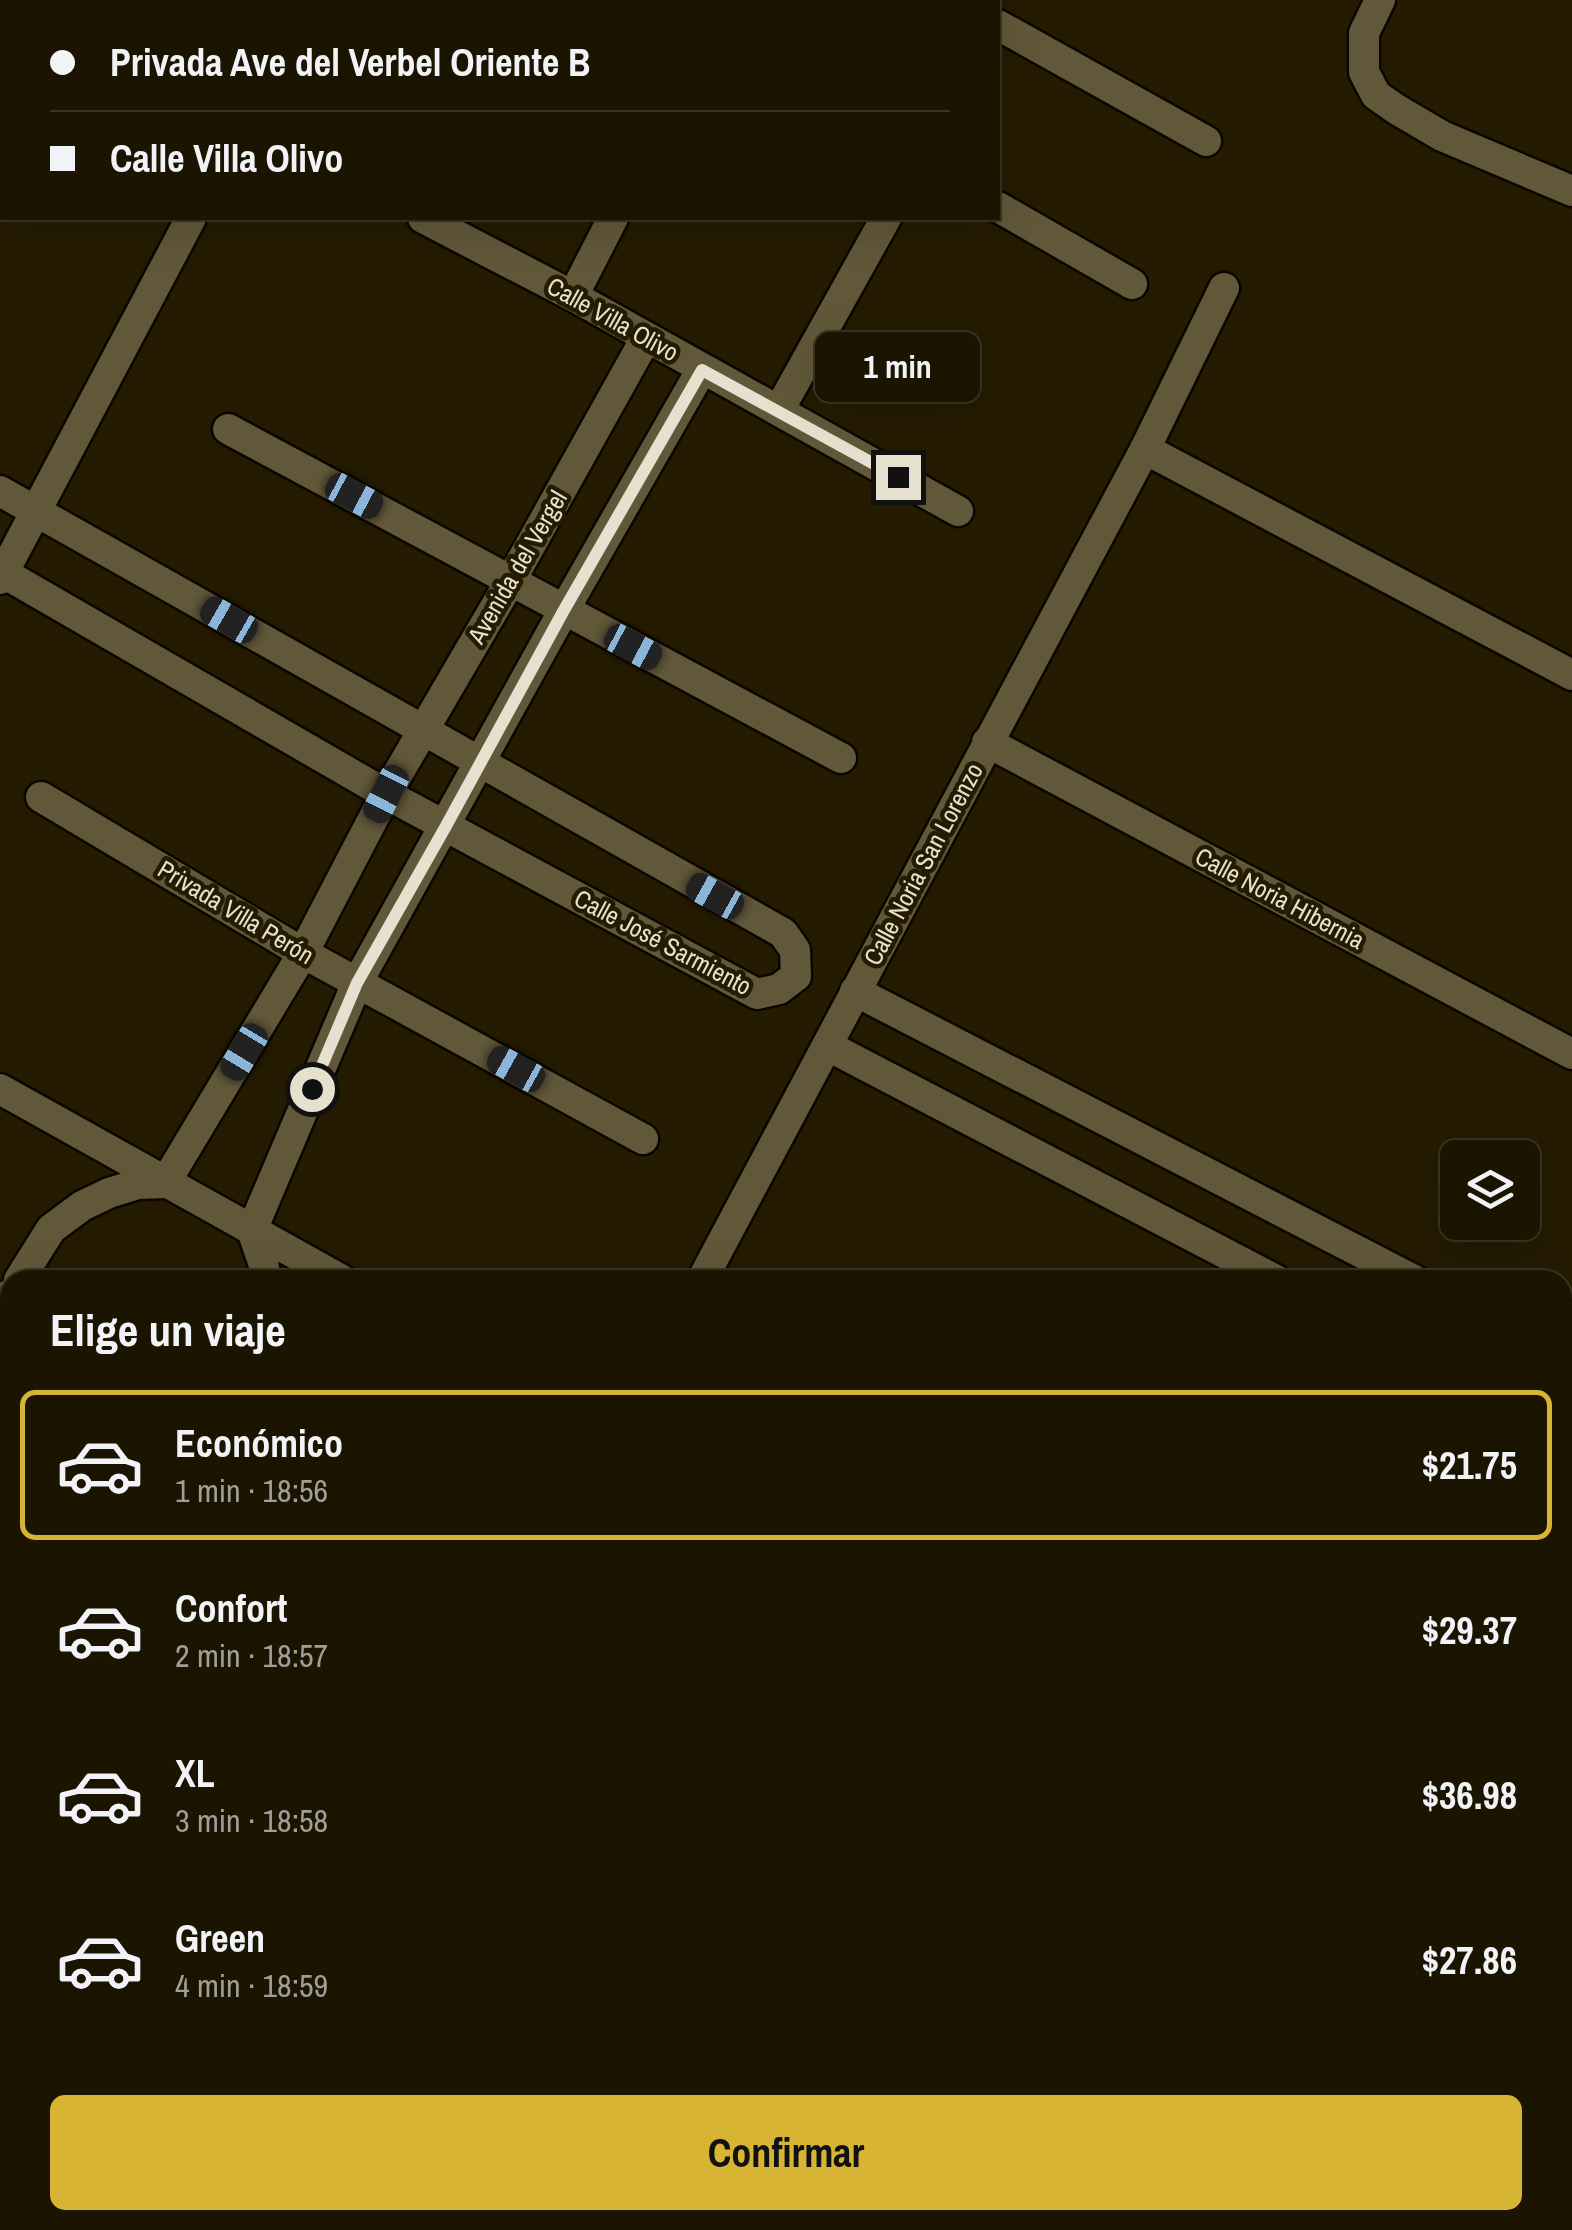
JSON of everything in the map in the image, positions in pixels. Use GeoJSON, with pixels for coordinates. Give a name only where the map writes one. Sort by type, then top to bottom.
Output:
{"type":"FeatureCollection","features":[{"type":"Feature","properties":{"kind":"street"},"geometry":{"type":"LineString","coordinates":[[1380,0],[1364,33],[1364,72],[1376,94],[1442,136],[1572,191]]}},
{"type":"Feature","properties":{"kind":"street"},"geometry":{"type":"LineString","coordinates":[[1000,26],[1206,141]]}},
{"type":"Feature","properties":{"kind":"street"},"geometry":{"type":"LineString","coordinates":[[1000,208],[1132,284]]}},
{"type":"Feature","properties":{"kind":"street"},"geometry":{"type":"LineString","coordinates":[[1,574],[190,220]]}},
{"type":"Feature","properties":{"kind":"street","name":"Calle Villa Olivo"},"geometry":{"type":"LineString","coordinates":[[427,220],[574,296],[958,511]]}},
{"type":"Feature","properties":{"kind":"street"},"geometry":{"type":"LineString","coordinates":[[574,296],[612,220]]}},
{"type":"Feature","properties":{"kind":"street"},"geometry":{"type":"LineString","coordinates":[[778,410],[885,220]]}},
{"type":"Feature","properties":{"kind":"street","name":"Calle Noria San Lorenzo"},"geometry":{"type":"LineString","coordinates":[[707,1270],[1144,449],[1224,288]]}},
{"type":"Feature","properties":{"kind":"street","name":"Avenida del Vergel"},"geometry":{"type":"LineString","coordinates":[[165,1183],[303,953],[386,794],[646,338]]}},
{"type":"Feature","properties":{"kind":"street"},"geometry":{"type":"LineString","coordinates":[[264,1270],[252,1230],[357,983],[702,370]]}},
{"type":"Feature","properties":{"kind":"street"},"geometry":{"type":"LineString","coordinates":[[228,428],[841,758]]}},
{"type":"Feature","properties":{"kind":"street"},"geometry":{"type":"LineString","coordinates":[[1144,449],[1572,675]]}},
{"type":"Feature","properties":{"kind":"street","name":"Calle José Sarmiento"},"geometry":{"type":"LineString","coordinates":[[0,491],[783,933],[796,950],[796,976],[779,989],[757,994],[386,794],[1,574]]}},
{"type":"Feature","properties":{"kind":"street","name":"Calle Noria Hibernia"},"geometry":{"type":"LineString","coordinates":[[988,742],[1572,1054]]}},
{"type":"Feature","properties":{"kind":"street","name":"Privada Villa Perón"},"geometry":{"type":"LineString","coordinates":[[41,797],[303,953],[643,1139]]}},
{"type":"Feature","properties":{"kind":"street"},"geometry":{"type":"LineString","coordinates":[[855,991],[1395,1270]]}},
{"type":"Feature","properties":{"kind":"street"},"geometry":{"type":"LineString","coordinates":[[828,1046],[1257,1270]]}},
{"type":"Feature","properties":{"kind":"street"},"geometry":{"type":"LineString","coordinates":[[0,1090],[324,1270]]}},
{"type":"Feature","properties":{"kind":"street"},"geometry":{"type":"LineString","coordinates":[[25,1270],[51,1229],[82,1206],[138,1184],[165,1183]]}},
{"type":"Feature","properties":{"kind":"route"},"geometry":{"type":"LineString","coordinates":[[312,1089],[357,983],[702,370],[898,477]]}}]}
